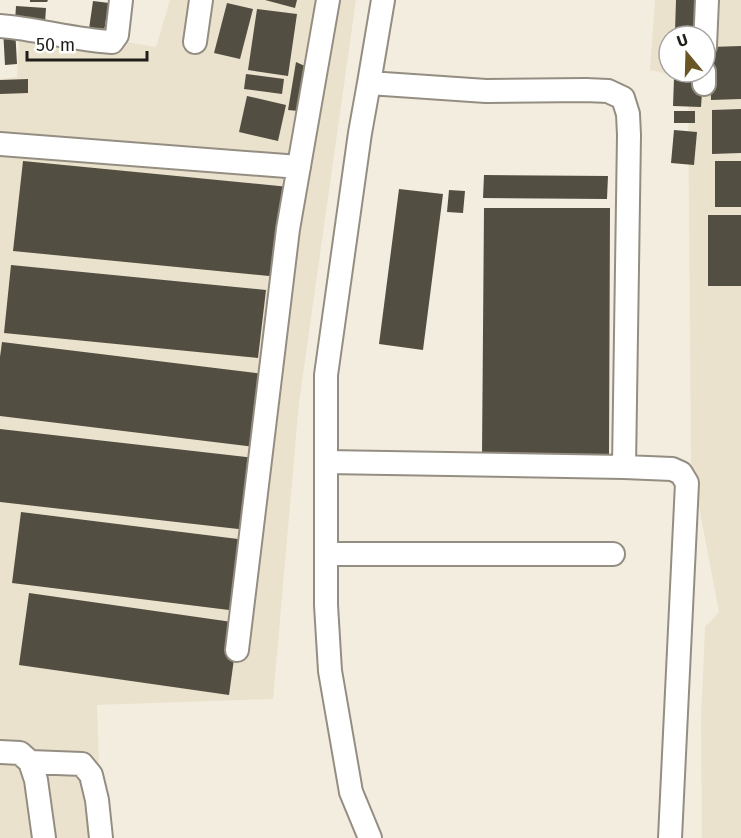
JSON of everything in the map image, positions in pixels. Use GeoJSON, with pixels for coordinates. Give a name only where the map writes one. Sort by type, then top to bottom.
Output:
{"type":"FeatureCollection","features":[{"type":"Feature","properties":{"kind":"street"},"geometry":{"type":"LineString","coordinates":[[0,26],[112,42],[117,35],[121,0]]}},
{"type":"Feature","properties":{"kind":"street"},"geometry":{"type":"LineString","coordinates":[[195,42],[201,0]]}},
{"type":"Feature","properties":{"kind":"street"},"geometry":{"type":"LineString","coordinates":[[237,650],[286,240],[328,0]]}},
{"type":"Feature","properties":{"kind":"street"},"geometry":{"type":"LineString","coordinates":[[370,838],[351,792],[330,671],[326,604],[326,375],[360,133],[383,0]]}},
{"type":"Feature","properties":{"kind":"street"},"geometry":{"type":"LineString","coordinates":[[706,24],[707,0]]}},
{"type":"Feature","properties":{"kind":"street"},"geometry":{"type":"LineString","coordinates":[[369,83],[486,91],[608,91],[623,98],[628,114],[629,145],[624,467]]}},
{"type":"Feature","properties":{"kind":"street"},"geometry":{"type":"LineString","coordinates":[[0,144],[299,167]]}},
{"type":"Feature","properties":{"kind":"street"},"geometry":{"type":"LineString","coordinates":[[326,462],[624,467],[672,469],[681,473],[687,483],[670,838]]}},
{"type":"Feature","properties":{"kind":"street"},"geometry":{"type":"LineString","coordinates":[[326,554],[613,554]]}},
{"type":"Feature","properties":{"kind":"street"},"geometry":{"type":"LineString","coordinates":[[0,752],[20,753],[30,762],[36,780],[44,838]]}},
{"type":"Feature","properties":{"kind":"street"},"geometry":{"type":"LineString","coordinates":[[30,762],[82,764],[91,775],[101,838]]}},
{"type":"Feature","properties":{"kind":"shaded area"},"geometry":{"type":"Polygon","coordinates":[[[170,0],[356,0],[299,403],[273,699],[97,705],[101,835],[109,838],[0,838],[0,79],[17,77],[20,24],[156,47],[170,0]]]}},
{"type":"Feature","properties":{"kind":"shaded area"},"geometry":{"type":"Polygon","coordinates":[[[655,0],[741,0],[741,838],[702,838],[701,719],[705,627],[719,612],[691,464],[688,84],[717,84],[717,24],[657,24],[657,71],[650,70],[655,0]]]}},
{"type":"Feature","properties":{"kind":"building"},"geometry":{"type":"Polygon","coordinates":[[[30,0],[48,0],[47,2],[30,2],[30,0]]]}},
{"type":"Feature","properties":{"kind":"building"},"geometry":{"type":"Polygon","coordinates":[[[265,0],[297,0],[295,8],[265,0]]]}},
{"type":"Feature","properties":{"kind":"building"},"geometry":{"type":"Polygon","coordinates":[[[676,0],[696,0],[695,24],[675,24],[676,0]]]}},
{"type":"Feature","properties":{"kind":"building"},"geometry":{"type":"Polygon","coordinates":[[[93,1],[109,3],[104,31],[89,29],[93,1]]]}},
{"type":"Feature","properties":{"kind":"building"},"geometry":{"type":"Polygon","coordinates":[[[227,3],[253,9],[240,59],[214,53],[227,3]]]}},
{"type":"Feature","properties":{"kind":"building"},"geometry":{"type":"Polygon","coordinates":[[[16,6],[46,8],[45,23],[15,21],[16,6]]]}},
{"type":"Feature","properties":{"kind":"building"},"geometry":{"type":"Polygon","coordinates":[[[257,9],[297,14],[288,76],[248,70],[257,9]]]}},
{"type":"Feature","properties":{"kind":"building"},"geometry":{"type":"Polygon","coordinates":[[[15,28],[17,64],[5,65],[3,29],[15,28]]]}},
{"type":"Feature","properties":{"kind":"building"},"geometry":{"type":"Polygon","coordinates":[[[741,46],[741,99],[711,100],[711,84],[717,84],[717,47],[741,46]]]}},
{"type":"Feature","properties":{"kind":"building"},"geometry":{"type":"Polygon","coordinates":[[[296,62],[307,67],[298,111],[288,110],[296,62]]]}},
{"type":"Feature","properties":{"kind":"building"},"geometry":{"type":"Polygon","coordinates":[[[246,74],[284,79],[282,94],[244,89],[246,74]]]}},
{"type":"Feature","properties":{"kind":"building"},"geometry":{"type":"Polygon","coordinates":[[[28,79],[28,93],[0,94],[0,80],[28,79]]]}},
{"type":"Feature","properties":{"kind":"building"},"geometry":{"type":"Polygon","coordinates":[[[674,84],[703,84],[701,107],[673,106],[674,84]]]}},
{"type":"Feature","properties":{"kind":"building"},"geometry":{"type":"Polygon","coordinates":[[[247,96],[286,105],[278,141],[239,132],[247,96]]]}},
{"type":"Feature","properties":{"kind":"building"},"geometry":{"type":"Polygon","coordinates":[[[741,109],[741,153],[712,154],[712,110],[741,109]]]}},
{"type":"Feature","properties":{"kind":"building"},"geometry":{"type":"Polygon","coordinates":[[[674,111],[695,111],[695,123],[674,123],[674,111]]]}},
{"type":"Feature","properties":{"kind":"building"},"geometry":{"type":"Polygon","coordinates":[[[674,130],[697,132],[694,165],[671,163],[674,130]]]}},
{"type":"Feature","properties":{"kind":"building"},"geometry":{"type":"Polygon","coordinates":[[[23,161],[289,187],[279,277],[13,251],[23,161]]]}},
{"type":"Feature","properties":{"kind":"building"},"geometry":{"type":"Polygon","coordinates":[[[715,161],[741,161],[741,207],[715,207],[715,161]]]}},
{"type":"Feature","properties":{"kind":"building"},"geometry":{"type":"Polygon","coordinates":[[[484,175],[608,176],[607,199],[483,198],[484,175]]]}},
{"type":"Feature","properties":{"kind":"building"},"geometry":{"type":"Polygon","coordinates":[[[399,189],[443,194],[423,350],[379,344],[399,189]]]}},
{"type":"Feature","properties":{"kind":"building"},"geometry":{"type":"Polygon","coordinates":[[[449,190],[465,191],[463,213],[447,212],[449,190]]]}},
{"type":"Feature","properties":{"kind":"building"},"geometry":{"type":"Polygon","coordinates":[[[484,208],[610,208],[609,456],[482,456],[484,208]]]}},
{"type":"Feature","properties":{"kind":"building"},"geometry":{"type":"Polygon","coordinates":[[[708,215],[741,215],[741,286],[708,286],[708,215]]]}},
{"type":"Feature","properties":{"kind":"building"},"geometry":{"type":"Polygon","coordinates":[[[11,265],[266,290],[258,358],[4,333],[11,265]]]}},
{"type":"Feature","properties":{"kind":"building"},"geometry":{"type":"Polygon","coordinates":[[[2,342],[264,374],[255,447],[0,416],[2,342]]]}},
{"type":"Feature","properties":{"kind":"building"},"geometry":{"type":"Polygon","coordinates":[[[0,429],[255,458],[247,530],[0,502],[0,429]]]}},
{"type":"Feature","properties":{"kind":"building"},"geometry":{"type":"Polygon","coordinates":[[[21,512],[246,540],[237,611],[12,583],[21,512]]]}},
{"type":"Feature","properties":{"kind":"building"},"geometry":{"type":"Polygon","coordinates":[[[29,593],[239,623],[229,695],[19,665],[29,593]]]}}]}
